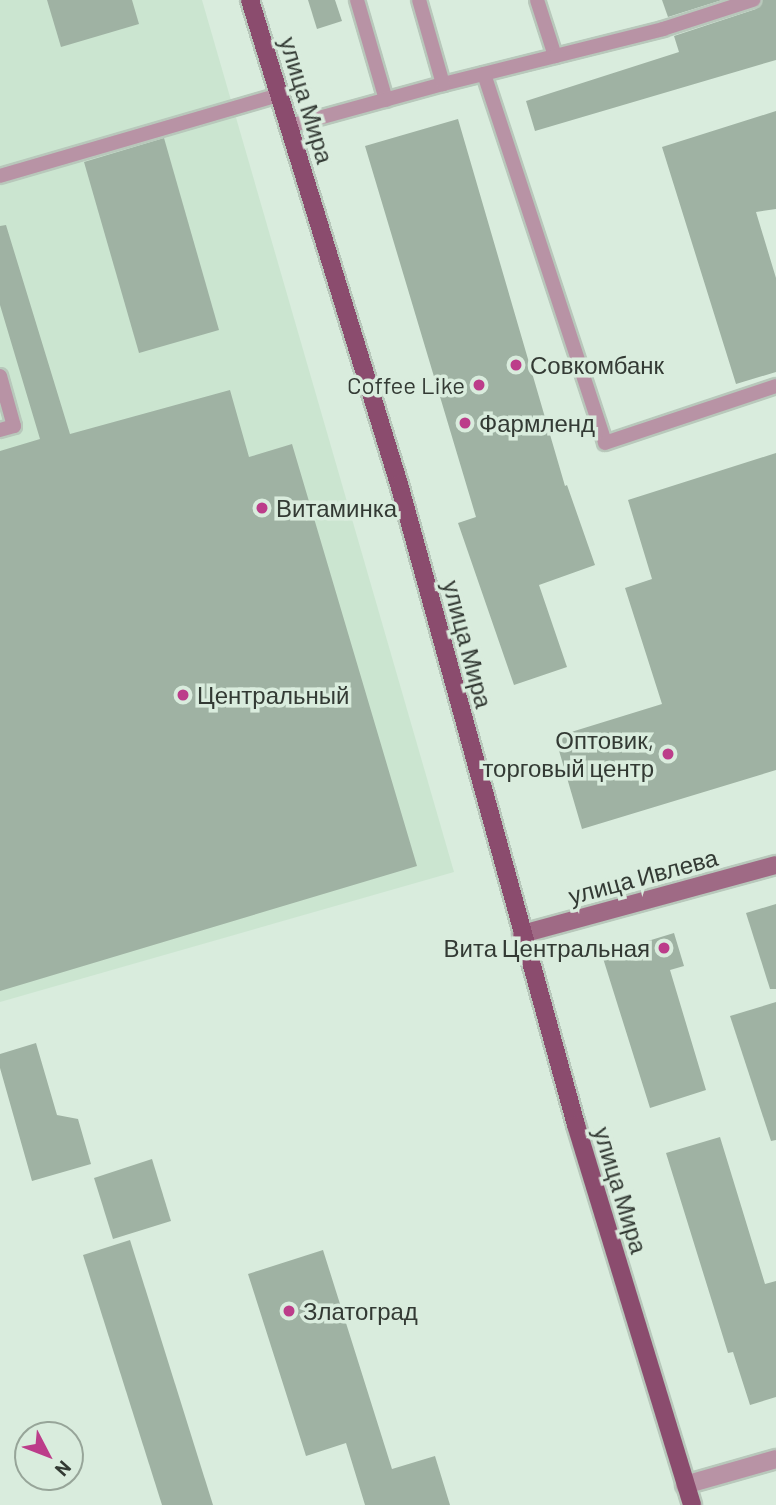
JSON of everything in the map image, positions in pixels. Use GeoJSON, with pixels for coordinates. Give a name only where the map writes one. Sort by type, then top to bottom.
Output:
{"type":"FeatureCollection","features":[{"type":"Feature","properties":{"kind":"main road","name":"улица Мира"},"geometry":{"type":"LineString","coordinates":[[250,0],[399,484],[576,1125],[692,1505]]}},
{"type":"Feature","properties":{"kind":"street","name":"улица Ивлева"},"geometry":{"type":"LineString","coordinates":[[522,934],[776,865]]}},
{"type":"Feature","properties":{"kind":"street"},"geometry":{"type":"LineString","coordinates":[[685,1485],[776,1459]]}},
{"type":"Feature","properties":{"kind":"lane"},"geometry":{"type":"LineString","coordinates":[[357,0],[386,100]]}},
{"type":"Feature","properties":{"kind":"lane"},"geometry":{"type":"LineString","coordinates":[[419,0],[443,84]]}},
{"type":"Feature","properties":{"kind":"lane"},"geometry":{"type":"LineString","coordinates":[[537,0],[555,56]]}},
{"type":"Feature","properties":{"kind":"lane"},"geometry":{"type":"LineString","coordinates":[[290,126],[443,84],[663,29],[753,0]]}},
{"type":"Feature","properties":{"kind":"lane"},"geometry":{"type":"LineString","coordinates":[[484,74],[605,443],[776,386]]}},
{"type":"Feature","properties":{"kind":"lane"},"geometry":{"type":"LineString","coordinates":[[0,176],[278,95]]}},
{"type":"Feature","properties":{"kind":"lane"},"geometry":{"type":"LineString","coordinates":[[0,376],[14,426],[0,430]]}},
{"type":"Feature","properties":{"kind":"shaded area"},"geometry":{"type":"Polygon","coordinates":[[[0,0],[202,0],[454,872],[0,1002],[0,0]]]}},
{"type":"Feature","properties":{"kind":"building"},"geometry":{"type":"Polygon","coordinates":[[[47,0],[132,0],[139,24],[61,47],[47,0]]]}},
{"type":"Feature","properties":{"kind":"building"},"geometry":{"type":"Polygon","coordinates":[[[308,0],[335,0],[342,21],[317,29],[308,0]]]}},
{"type":"Feature","properties":{"kind":"building"},"geometry":{"type":"Polygon","coordinates":[[[662,0],[722,0],[668,17],[662,0]]]}},
{"type":"Feature","properties":{"kind":"building"},"geometry":{"type":"Polygon","coordinates":[[[762,0],[776,0],[776,60],[535,131],[526,101],[679,52],[674,36],[756,9],[762,0]]]}},
{"type":"Feature","properties":{"kind":"building"},"geometry":{"type":"Polygon","coordinates":[[[776,111],[776,209],[756,212],[776,278],[776,372],[736,384],[662,147],[776,111]]]}},
{"type":"Feature","properties":{"kind":"building"},"geometry":{"type":"Polygon","coordinates":[[[458,119],[565,486],[567,485],[595,565],[539,585],[567,667],[514,685],[458,523],[476,517],[365,146],[458,119]]]}},
{"type":"Feature","properties":{"kind":"building"},"geometry":{"type":"Polygon","coordinates":[[[164,138],[219,330],[139,353],[84,162],[164,138]]]}},
{"type":"Feature","properties":{"kind":"building","name":"Центральный"},"geometry":{"type":"Polygon","coordinates":[[[6,225],[70,434],[230,390],[249,457],[292,444],[417,866],[0,991],[0,451],[40,439],[0,305],[0,226],[6,225]]]}},
{"type":"Feature","properties":{"kind":"building"},"geometry":{"type":"Polygon","coordinates":[[[776,453],[776,770],[582,829],[555,737],[662,704],[625,588],[652,579],[628,500],[776,453]]]}},
{"type":"Feature","properties":{"kind":"building"},"geometry":{"type":"Polygon","coordinates":[[[776,904],[776,989],[770,989],[746,913],[776,904]]]}},
{"type":"Feature","properties":{"kind":"building"},"geometry":{"type":"Polygon","coordinates":[[[674,933],[684,966],[670,970],[706,1090],[650,1108],[602,955],[674,933]]]}},
{"type":"Feature","properties":{"kind":"building"},"geometry":{"type":"Polygon","coordinates":[[[776,1002],[776,1140],[771,1141],[730,1016],[776,1002]]]}},
{"type":"Feature","properties":{"kind":"building"},"geometry":{"type":"Polygon","coordinates":[[[36,1043],[57,1115],[78,1119],[91,1164],[32,1181],[0,1068],[0,1054],[36,1043]]]}},
{"type":"Feature","properties":{"kind":"building"},"geometry":{"type":"Polygon","coordinates":[[[720,1137],[765,1284],[776,1281],[776,1397],[750,1405],[733,1352],[728,1353],[666,1153],[720,1137]]]}},
{"type":"Feature","properties":{"kind":"building"},"geometry":{"type":"Polygon","coordinates":[[[152,1159],[171,1221],[113,1239],[94,1178],[152,1159]]]}},
{"type":"Feature","properties":{"kind":"building"},"geometry":{"type":"Polygon","coordinates":[[[130,1240],[213,1505],[162,1505],[83,1255],[130,1240]]]}},
{"type":"Feature","properties":{"kind":"building"},"geometry":{"type":"Polygon","coordinates":[[[323,1250],[392,1469],[435,1456],[450,1505],[365,1505],[346,1443],[306,1456],[248,1274],[323,1250]]]}},
{"type":"Feature","properties":{"kind":"place","name":"Совкомбанк"},"geometry":{"type":"Point","coordinates":[516,365]}},
{"type":"Feature","properties":{"kind":"place","name":"Coffee Like"},"geometry":{"type":"Point","coordinates":[479,385]}},
{"type":"Feature","properties":{"kind":"place","name":"Фармленд"},"geometry":{"type":"Point","coordinates":[465,423]}},
{"type":"Feature","properties":{"kind":"place","name":"Витаминка"},"geometry":{"type":"Point","coordinates":[262,508]}},
{"type":"Feature","properties":{"kind":"place","name":"Центральный"},"geometry":{"type":"Point","coordinates":[183,695]}},
{"type":"Feature","properties":{"kind":"place","name":"Оптовик, торговый центр"},"geometry":{"type":"Point","coordinates":[668,754]}},
{"type":"Feature","properties":{"kind":"place","name":"Вита Центральная"},"geometry":{"type":"Point","coordinates":[664,948]}},
{"type":"Feature","properties":{"kind":"place","name":"Златоград"},"geometry":{"type":"Point","coordinates":[289,1311]}}]}
